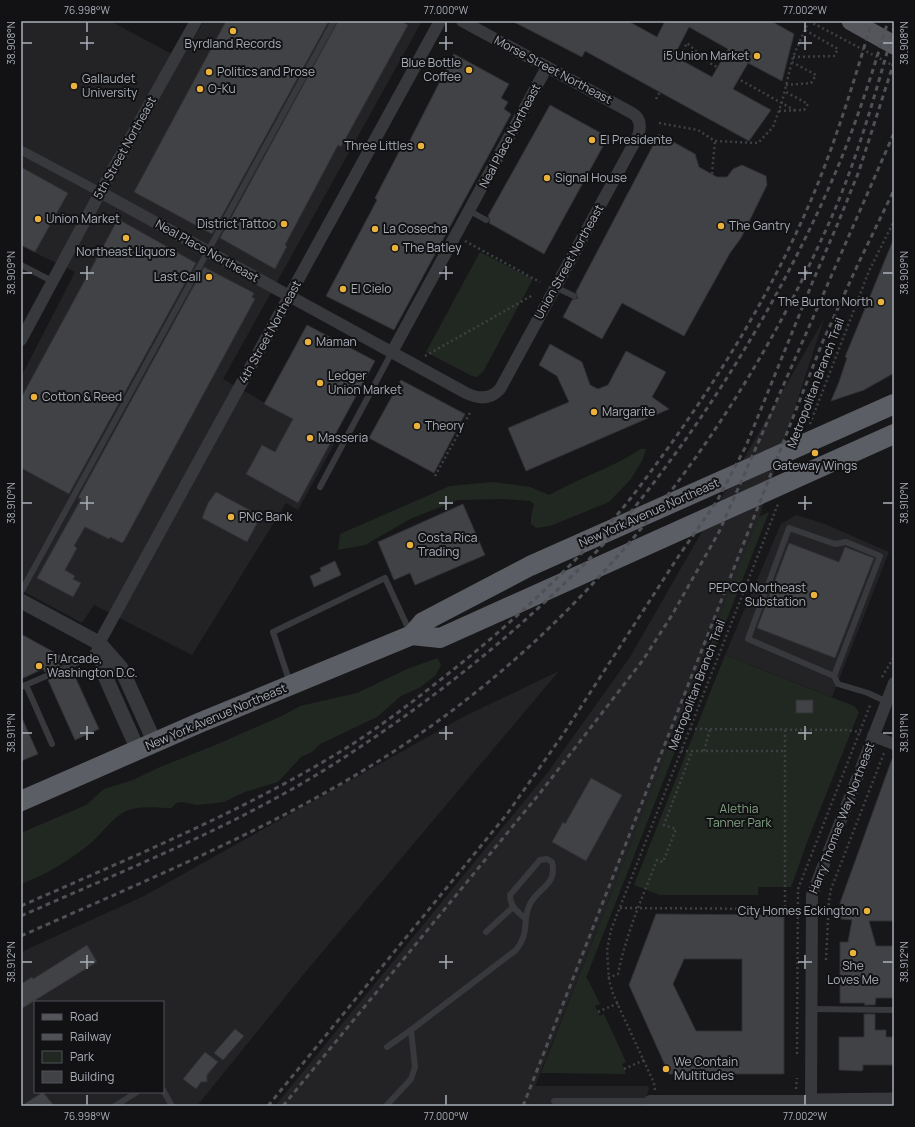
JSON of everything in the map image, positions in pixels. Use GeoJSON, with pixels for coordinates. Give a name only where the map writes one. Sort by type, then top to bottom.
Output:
{"type":"FeatureCollection","features":[{"type":"Feature","properties":{"kind":"highway","name":"New York Avenue Northeast"},"geometry":{"type":"LineString","coordinates":[[412,635],[423,622],[530,566],[894,404]]}},
{"type":"Feature","properties":{"kind":"highway","name":"New York Avenue Northeast"},"geometry":{"type":"LineString","coordinates":[[21,801],[147,746],[288,678],[412,635],[440,638],[501,609],[894,434]]}},
{"type":"Feature","properties":{"kind":"main road"},"geometry":{"type":"LineString","coordinates":[[851,21],[894,45]]}},
{"type":"Feature","properties":{"kind":"street","name":"5th Street Northeast"},"geometry":{"type":"LineString","coordinates":[[21,340],[100,192],[196,21]]}},
{"type":"Feature","properties":{"kind":"street","name":"4th Street Northeast"},"geometry":{"type":"LineString","coordinates":[[99,643],[440,21]]}},
{"type":"Feature","properties":{"kind":"street","name":"Morse Street Northeast"},"geometry":{"type":"LineString","coordinates":[[462,21],[635,114],[640,122]]}},
{"type":"Feature","properties":{"kind":"street","name":"Neal Place Northeast"},"geometry":{"type":"LineString","coordinates":[[392,352],[547,67]]}},
{"type":"Feature","properties":{"kind":"street","name":"Union Street Northeast"},"geometry":{"type":"LineString","coordinates":[[489,397],[500,389],[638,136],[640,122]]}},
{"type":"Feature","properties":{"kind":"street","name":"Neal Place Northeast"},"geometry":{"type":"LineString","coordinates":[[21,150],[466,393],[481,398],[489,397]]}},
{"type":"Feature","properties":{"kind":"street"},"geometry":{"type":"LineString","coordinates":[[21,601],[99,643],[121,668],[147,746]]}},
{"type":"Feature","properties":{"kind":"street","name":"Harry Thomas Way Northeast"},"geometry":{"type":"LineString","coordinates":[[811,1103],[812,895],[894,683]]}},
{"type":"Feature","properties":{"kind":"street"},"geometry":{"type":"LineString","coordinates":[[873,736],[891,743]]}},
{"type":"Feature","properties":{"kind":"street"},"geometry":{"type":"LineString","coordinates":[[652,1096],[811,1103],[894,1100]]}},
{"type":"Feature","properties":{"kind":"lane"},"geometry":{"type":"LineString","coordinates":[[21,592],[334,21]]}},
{"type":"Feature","properties":{"kind":"lane"},"geometry":{"type":"LineString","coordinates":[[470,211],[486,220]]}},
{"type":"Feature","properties":{"kind":"lane"},"geometry":{"type":"LineString","coordinates":[[21,265],[52,281]]}},
{"type":"Feature","properties":{"kind":"lane"},"geometry":{"type":"LineString","coordinates":[[555,287],[574,296]]}},
{"type":"Feature","properties":{"kind":"lane","name":"Neal Place Northeast"},"geometry":{"type":"LineString","coordinates":[[320,486],[392,352]]}},
{"type":"Feature","properties":{"kind":"lane"},"geometry":{"type":"LineString","coordinates":[[834,676],[880,556],[846,542],[835,544],[789,528],[748,639],[834,676],[838,684],[868,693],[887,702]]}},
{"type":"Feature","properties":{"kind":"lane"},"geometry":{"type":"LineString","coordinates":[[288,678],[273,632],[385,578],[412,635]]}},
{"type":"Feature","properties":{"kind":"lane"},"geometry":{"type":"LineString","coordinates":[[52,744],[23,686],[90,658],[99,643]]}},
{"type":"Feature","properties":{"kind":"lane"},"geometry":{"type":"LineString","coordinates":[[387,1046],[411,1030],[516,950],[523,941],[529,905],[552,878],[554,870],[552,862],[540,860],[510,895],[510,902],[513,907],[526,919]]}},
{"type":"Feature","properties":{"kind":"lane"},"geometry":{"type":"LineString","coordinates":[[486,932],[513,907]]}},
{"type":"Feature","properties":{"kind":"lane"},"geometry":{"type":"LineString","coordinates":[[811,1009],[894,1010]]}},
{"type":"Feature","properties":{"kind":"lane"},"geometry":{"type":"LineString","coordinates":[[386,1106],[411,1079],[415,1067],[411,1030]]}},
{"type":"Feature","properties":{"kind":"lane"},"geometry":{"type":"LineString","coordinates":[[164,1092],[172,1106]]}},
{"type":"Feature","properties":{"kind":"lane"},"geometry":{"type":"LineString","coordinates":[[115,1106],[135,1093]]}},
{"type":"Feature","properties":{"kind":"lane"},"geometry":{"type":"LineString","coordinates":[[554,1101],[615,1104],[652,1096]]}},
{"type":"Feature","properties":{"kind":"path"},"geometry":{"type":"LineString","coordinates":[[809,21],[894,66]]}},
{"type":"Feature","properties":{"kind":"path"},"geometry":{"type":"LineString","coordinates":[[659,123],[698,130],[715,141],[758,143],[773,127],[782,102],[793,57],[806,25]]}},
{"type":"Feature","properties":{"kind":"path"},"geometry":{"type":"LineString","coordinates":[[793,57],[834,56],[838,49],[805,30]]}},
{"type":"Feature","properties":{"kind":"path"},"geometry":{"type":"LineString","coordinates":[[656,99],[687,43],[708,62],[796,110]]}},
{"type":"Feature","properties":{"kind":"path"},"geometry":{"type":"LineString","coordinates":[[786,85],[811,83],[816,75],[792,62]]}},
{"type":"Feature","properties":{"kind":"path"},"geometry":{"type":"LineString","coordinates":[[779,111],[804,110],[808,104],[784,90]]}},
{"type":"Feature","properties":{"kind":"path"},"geometry":{"type":"LineString","coordinates":[[712,174],[715,141]]}},
{"type":"Feature","properties":{"kind":"path","name":"Metropolitan Branch Trail"},"geometry":{"type":"LineString","coordinates":[[808,427],[869,271],[894,221]]}},
{"type":"Feature","properties":{"kind":"path"},"geometry":{"type":"LineString","coordinates":[[456,236],[540,282]]}},
{"type":"Feature","properties":{"kind":"path"},"geometry":{"type":"LineString","coordinates":[[425,356],[533,295]]}},
{"type":"Feature","properties":{"kind":"path"},"geometry":{"type":"LineString","coordinates":[[435,476],[471,411]]}},
{"type":"Feature","properties":{"kind":"path","name":"Metropolitan Branch Trail"},"geometry":{"type":"LineString","coordinates":[[652,1096],[655,1086],[608,978],[608,943],[620,908],[779,501]]}},
{"type":"Feature","properties":{"kind":"path"},"geometry":{"type":"LineString","coordinates":[[690,729],[858,730]]}},
{"type":"Feature","properties":{"kind":"path"},"geometry":{"type":"LineString","coordinates":[[704,752],[710,729]]}},
{"type":"Feature","properties":{"kind":"path"},"geometry":{"type":"LineString","coordinates":[[620,908],[787,909],[785,730]]}},
{"type":"Feature","properties":{"kind":"path"},"geometry":{"type":"LineString","coordinates":[[826,962],[829,900],[832,889],[891,743]]}},
{"type":"Feature","properties":{"kind":"path"},"geometry":{"type":"LineString","coordinates":[[681,752],[785,752]]}},
{"type":"Feature","properties":{"kind":"path"},"geometry":{"type":"LineString","coordinates":[[608,978],[618,974],[626,939],[657,860],[662,862],[676,829],[664,824],[692,752]]}},
{"type":"Feature","properties":{"kind":"path"},"geometry":{"type":"LineString","coordinates":[[598,1012],[618,1003]]}},
{"type":"Feature","properties":{"kind":"path"},"geometry":{"type":"LineString","coordinates":[[624,1069],[644,1060]]}},
{"type":"Feature","properties":{"kind":"path"},"geometry":{"type":"LineString","coordinates":[[792,1101],[797,1075]]}},
{"type":"Feature","properties":{"kind":"shaded area"},"geometry":{"type":"Polygon","coordinates":[[[21,21],[110,21],[181,59],[204,21],[422,21],[223,379],[335,443],[298,510],[286,503],[192,655],[94,605],[82,623],[21,590],[21,377],[75,272],[21,246],[21,21]]]}},
{"type":"Feature","properties":{"kind":"shaded area"},"geometry":{"type":"Polygon","coordinates":[[[824,319],[755,530],[535,1086],[648,1086],[649,1089],[643,1106],[275,1106],[548,772],[630,657],[824,319]]]}},
{"type":"Feature","properties":{"kind":"shaded area"},"geometry":{"type":"Polygon","coordinates":[[[796,515],[825,524],[889,552],[832,697],[725,655],[781,524],[796,515]]]}},
{"type":"Feature","properties":{"kind":"shaded area"},"geometry":{"type":"Polygon","coordinates":[[[559,671],[303,975],[197,1106],[21,1106],[21,952],[144,896],[465,716],[559,671]]]}},
{"type":"Feature","properties":{"kind":"green space"},"geometry":{"type":"Polygon","coordinates":[[[480,252],[533,279],[483,372],[477,377],[472,376],[426,352],[480,252]]]}},
{"type":"Feature","properties":{"kind":"green space"},"geometry":{"type":"Polygon","coordinates":[[[641,449],[646,449],[643,459],[631,479],[609,502],[550,526],[536,528],[531,524],[534,504],[530,501],[505,499],[458,500],[410,519],[365,545],[338,550],[340,534],[450,486],[492,482],[530,487],[549,495],[619,462],[641,449]]]}},
{"type":"Feature","properties":{"kind":"green space"},"geometry":{"type":"Polygon","coordinates":[[[769,512],[586,978],[600,1004],[595,1006],[600,1016],[604,1014],[626,1062],[622,1064],[626,1074],[541,1073],[759,517],[769,512]]]}},
{"type":"Feature","properties":{"kind":"green space","name":"Alethia Tanner Park"},"geometry":{"type":"Polygon","coordinates":[[[725,655],[854,706],[859,712],[809,837],[791,887],[758,887],[758,895],[660,895],[634,885],[725,655]]]}},
{"type":"Feature","properties":{"kind":"green space"},"geometry":{"type":"Polygon","coordinates":[[[438,659],[441,665],[435,676],[419,688],[401,696],[377,717],[320,744],[312,752],[301,757],[278,782],[245,792],[224,802],[197,805],[181,802],[176,803],[172,808],[143,807],[131,809],[116,817],[92,842],[75,855],[50,871],[21,884],[21,833],[86,805],[104,789],[133,780],[160,767],[282,716],[300,706],[357,693],[407,669],[438,659]]]}},
{"type":"Feature","properties":{"kind":"building"},"geometry":{"type":"Polygon","coordinates":[[[226,21],[329,21],[212,234],[134,192],[226,21]]]}},
{"type":"Feature","properties":{"kind":"building"},"geometry":{"type":"Polygon","coordinates":[[[338,21],[401,21],[408,25],[341,147],[338,145],[285,245],[287,246],[275,269],[220,238],[338,21]]]}},
{"type":"Feature","properties":{"kind":"building"},"geometry":{"type":"Polygon","coordinates":[[[512,21],[628,21],[657,37],[665,21],[771,21],[794,34],[782,81],[748,63],[733,89],[771,110],[749,141],[585,51],[582,57],[512,21]],[[689,27],[674,56],[712,77],[728,49],[689,27]]]}},
{"type":"Feature","properties":{"kind":"building","name":"The Batley"},"geometry":{"type":"Polygon","coordinates":[[[454,54],[509,84],[501,98],[508,102],[504,109],[511,114],[394,330],[326,296],[377,200],[375,198],[402,146],[406,148],[454,54]]]}},
{"type":"Feature","properties":{"kind":"building","name":"Signal House"},"geometry":{"type":"Polygon","coordinates":[[[550,105],[608,137],[544,254],[489,223],[490,220],[488,216],[550,105]]]}},
{"type":"Feature","properties":{"kind":"building","name":"The Gantry"},"geometry":{"type":"Polygon","coordinates":[[[659,134],[695,154],[699,167],[717,177],[727,177],[733,169],[742,165],[766,176],[767,185],[741,238],[730,253],[684,336],[622,303],[602,339],[563,317],[572,300],[578,298],[576,292],[659,134]]]}},
{"type":"Feature","properties":{"kind":"building","name":"Union Market"},"geometry":{"type":"Polygon","coordinates":[[[21,167],[68,193],[35,252],[21,245],[21,167]]]}},
{"type":"Feature","properties":{"kind":"building"},"geometry":{"type":"Polygon","coordinates":[[[118,219],[196,263],[69,494],[21,468],[21,398],[118,219]]]}},
{"type":"Feature","properties":{"kind":"building","name":"The Burton North"},"geometry":{"type":"Polygon","coordinates":[[[894,238],[894,373],[864,390],[831,401],[847,358],[845,357],[894,238]]]}},
{"type":"Feature","properties":{"kind":"building"},"geometry":{"type":"Polygon","coordinates":[[[204,267],[254,293],[252,297],[255,299],[124,541],[122,543],[110,537],[109,539],[85,527],[74,546],[77,548],[65,570],[75,576],[73,579],[81,583],[73,597],[37,578],[81,499],[78,498],[204,267]]]}},
{"type":"Feature","properties":{"kind":"building","name":"Ledger Union Market"},"geometry":{"type":"Polygon","coordinates":[[[307,325],[375,361],[298,503],[246,474],[262,445],[275,452],[293,419],[264,404],[307,325]]]}},
{"type":"Feature","properties":{"kind":"building","name":"Margarite"},"geometry":{"type":"Polygon","coordinates":[[[550,344],[582,362],[590,385],[598,389],[608,385],[626,351],[666,372],[652,397],[669,409],[526,471],[508,428],[569,402],[557,376],[539,365],[550,344]]]}},
{"type":"Feature","properties":{"kind":"building","name":"Theory"},"geometry":{"type":"Polygon","coordinates":[[[401,380],[465,414],[434,473],[369,438],[401,380]]]}},
{"type":"Feature","properties":{"kind":"building","name":"PNC Bank"},"geometry":{"type":"Polygon","coordinates":[[[216,492],[261,516],[247,542],[202,518],[208,503],[216,492]]]}},
{"type":"Feature","properties":{"kind":"building"},"geometry":{"type":"Polygon","coordinates":[[[463,504],[485,555],[415,585],[410,573],[394,580],[378,542],[463,504]]]}},
{"type":"Feature","properties":{"kind":"building","name":"PEPCO Northeast Substation"},"geometry":{"type":"Polygon","coordinates":[[[789,543],[839,562],[845,547],[874,558],[835,658],[757,628],[789,543]]]}},
{"type":"Feature","properties":{"kind":"building"},"geometry":{"type":"Polygon","coordinates":[[[335,561],[341,575],[314,587],[310,576],[321,571],[320,568],[335,561]]]}},
{"type":"Feature","properties":{"kind":"building"},"geometry":{"type":"Polygon","coordinates":[[[21,634],[68,660],[68,662],[45,672],[43,669],[21,679],[21,634]]]}},
{"type":"Feature","properties":{"kind":"building"},"geometry":{"type":"Polygon","coordinates":[[[72,670],[99,729],[75,740],[48,680],[72,670]]]}},
{"type":"Feature","properties":{"kind":"building"},"geometry":{"type":"Polygon","coordinates":[[[796,700],[813,700],[813,713],[796,713],[796,700]]]}},
{"type":"Feature","properties":{"kind":"building"},"geometry":{"type":"Polygon","coordinates":[[[21,716],[38,754],[21,761],[21,716]]]}},
{"type":"Feature","properties":{"kind":"building"},"geometry":{"type":"Polygon","coordinates":[[[892,759],[894,759],[894,921],[869,921],[876,946],[894,946],[894,998],[876,998],[875,1005],[864,1005],[865,1003],[840,1003],[840,942],[848,942],[852,920],[841,919],[840,903],[892,759]]]}},
{"type":"Feature","properties":{"kind":"building"},"geometry":{"type":"Polygon","coordinates":[[[591,778],[622,795],[586,861],[552,842],[563,822],[565,824],[591,778]]]}},
{"type":"Feature","properties":{"kind":"building"},"geometry":{"type":"Polygon","coordinates":[[[656,914],[784,915],[784,1074],[669,1074],[629,985],[656,914]],[[684,959],[673,984],[696,1031],[742,1031],[742,959],[684,959]]]}},
{"type":"Feature","properties":{"kind":"building"},"geometry":{"type":"Polygon","coordinates":[[[87,945],[97,962],[21,1009],[21,984],[32,977],[33,979],[87,945]]]}},
{"type":"Feature","properties":{"kind":"building"},"geometry":{"type":"Polygon","coordinates":[[[864,1014],[875,1014],[875,1030],[886,1030],[886,1037],[894,1037],[894,1065],[863,1065],[863,1070],[861,1071],[839,1070],[839,1037],[864,1037],[864,1014]]]}},
{"type":"Feature","properties":{"kind":"building"},"geometry":{"type":"Polygon","coordinates":[[[235,1029],[244,1036],[223,1060],[214,1053],[235,1029]]]}},
{"type":"Feature","properties":{"kind":"building"},"geometry":{"type":"Polygon","coordinates":[[[205,1052],[218,1062],[207,1075],[207,1082],[201,1082],[196,1089],[183,1079],[205,1052]]]}},
{"type":"Feature","properties":{"kind":"building"},"geometry":{"type":"Polygon","coordinates":[[[44,1093],[54,1106],[21,1106],[44,1093]]]}},
{"type":"Feature","properties":{"kind":"railway"},"geometry":{"type":"LineString","coordinates":[[21,906],[138,855],[215,819],[328,759],[375,729],[434,685],[512,620],[571,564],[617,515],[668,448],[687,422],[722,368],[755,313],[785,256],[821,177],[848,100],[872,21]]}},
{"type":"Feature","properties":{"kind":"railway"},"geometry":{"type":"LineString","coordinates":[[21,916],[222,826],[300,785],[337,762],[420,705],[472,665],[523,622],[595,553],[621,524],[684,441],[714,398],[768,309],[793,263],[837,169],[864,96],[888,21]]}},
{"type":"Feature","properties":{"kind":"railway"},"geometry":{"type":"LineString","coordinates":[[21,936],[157,876],[247,834],[335,787],[377,762],[449,713],[517,657],[581,597],[639,531],[693,461],[742,388],[785,312],[824,234],[845,184],[863,132],[894,28]]}},
{"type":"Feature","properties":{"kind":"railway"},"geometry":{"type":"LineString","coordinates":[[268,1106],[507,814],[564,733],[678,557],[717,501],[746,446],[859,171],[894,62]]}},
{"type":"Feature","properties":{"kind":"railway"},"geometry":{"type":"LineString","coordinates":[[283,1106],[540,793],[643,660],[672,615],[719,532],[894,133]]}},
{"type":"Feature","properties":{"kind":"railway"},"geometry":{"type":"LineString","coordinates":[[523,1106],[823,341],[894,190]]}},
{"type":"Feature","properties":{"kind":"place","name":"Byrdland Records"},"geometry":{"type":"Point","coordinates":[233,31]}},
{"type":"Feature","properties":{"kind":"place","name":"i5 Union Market"},"geometry":{"type":"Point","coordinates":[757,56]}},
{"type":"Feature","properties":{"kind":"place","name":"Blue Bottle Coffee"},"geometry":{"type":"Point","coordinates":[469,70]}},
{"type":"Feature","properties":{"kind":"place","name":"Politics and Prose"},"geometry":{"type":"Point","coordinates":[209,72]}},
{"type":"Feature","properties":{"kind":"place","name":"Gallaudet University"},"geometry":{"type":"Point","coordinates":[74,86]}},
{"type":"Feature","properties":{"kind":"place","name":"O-Ku"},"geometry":{"type":"Point","coordinates":[200,89]}},
{"type":"Feature","properties":{"kind":"place","name":"El Presidente"},"geometry":{"type":"Point","coordinates":[592,140]}},
{"type":"Feature","properties":{"kind":"place","name":"Three Littles"},"geometry":{"type":"Point","coordinates":[421,146]}},
{"type":"Feature","properties":{"kind":"place","name":"Signal House"},"geometry":{"type":"Point","coordinates":[547,178]}},
{"type":"Feature","properties":{"kind":"place","name":"Union Market"},"geometry":{"type":"Point","coordinates":[38,219]}},
{"type":"Feature","properties":{"kind":"place","name":"District Tattoo"},"geometry":{"type":"Point","coordinates":[284,224]}},
{"type":"Feature","properties":{"kind":"place","name":"The Gantry"},"geometry":{"type":"Point","coordinates":[721,226]}},
{"type":"Feature","properties":{"kind":"place","name":"La Cosecha"},"geometry":{"type":"Point","coordinates":[375,229]}},
{"type":"Feature","properties":{"kind":"place","name":"Northeast Liquors"},"geometry":{"type":"Point","coordinates":[126,238]}},
{"type":"Feature","properties":{"kind":"place","name":"The Batley"},"geometry":{"type":"Point","coordinates":[395,248]}},
{"type":"Feature","properties":{"kind":"place","name":"Last Call"},"geometry":{"type":"Point","coordinates":[209,277]}},
{"type":"Feature","properties":{"kind":"place","name":"El Cielo"},"geometry":{"type":"Point","coordinates":[343,289]}},
{"type":"Feature","properties":{"kind":"place","name":"The Burton North"},"geometry":{"type":"Point","coordinates":[881,302]}},
{"type":"Feature","properties":{"kind":"place","name":"Maman"},"geometry":{"type":"Point","coordinates":[308,342]}},
{"type":"Feature","properties":{"kind":"place","name":"Ledger Union Market"},"geometry":{"type":"Point","coordinates":[320,383]}},
{"type":"Feature","properties":{"kind":"place","name":"Cotton & Reed"},"geometry":{"type":"Point","coordinates":[34,397]}},
{"type":"Feature","properties":{"kind":"place","name":"Margarite"},"geometry":{"type":"Point","coordinates":[594,412]}},
{"type":"Feature","properties":{"kind":"place","name":"Theory"},"geometry":{"type":"Point","coordinates":[417,426]}},
{"type":"Feature","properties":{"kind":"place","name":"Masseria"},"geometry":{"type":"Point","coordinates":[310,438]}},
{"type":"Feature","properties":{"kind":"place","name":"Gateway Wings"},"geometry":{"type":"Point","coordinates":[815,453]}},
{"type":"Feature","properties":{"kind":"place","name":"PNC Bank"},"geometry":{"type":"Point","coordinates":[231,517]}},
{"type":"Feature","properties":{"kind":"place","name":"Costa Rica Trading"},"geometry":{"type":"Point","coordinates":[410,545]}},
{"type":"Feature","properties":{"kind":"place","name":"PEPCO Northeast Substation"},"geometry":{"type":"Point","coordinates":[814,595]}},
{"type":"Feature","properties":{"kind":"place","name":"F1 Arcade, Washington D.C."},"geometry":{"type":"Point","coordinates":[39,666]}},
{"type":"Feature","properties":{"kind":"place","name":"City Homes Eckington"},"geometry":{"type":"Point","coordinates":[867,911]}},
{"type":"Feature","properties":{"kind":"place","name":"She Loves Me"},"geometry":{"type":"Point","coordinates":[853,953]}},
{"type":"Feature","properties":{"kind":"place","name":"We Contain Multitudes"},"geometry":{"type":"Point","coordinates":[666,1069]}}]}
